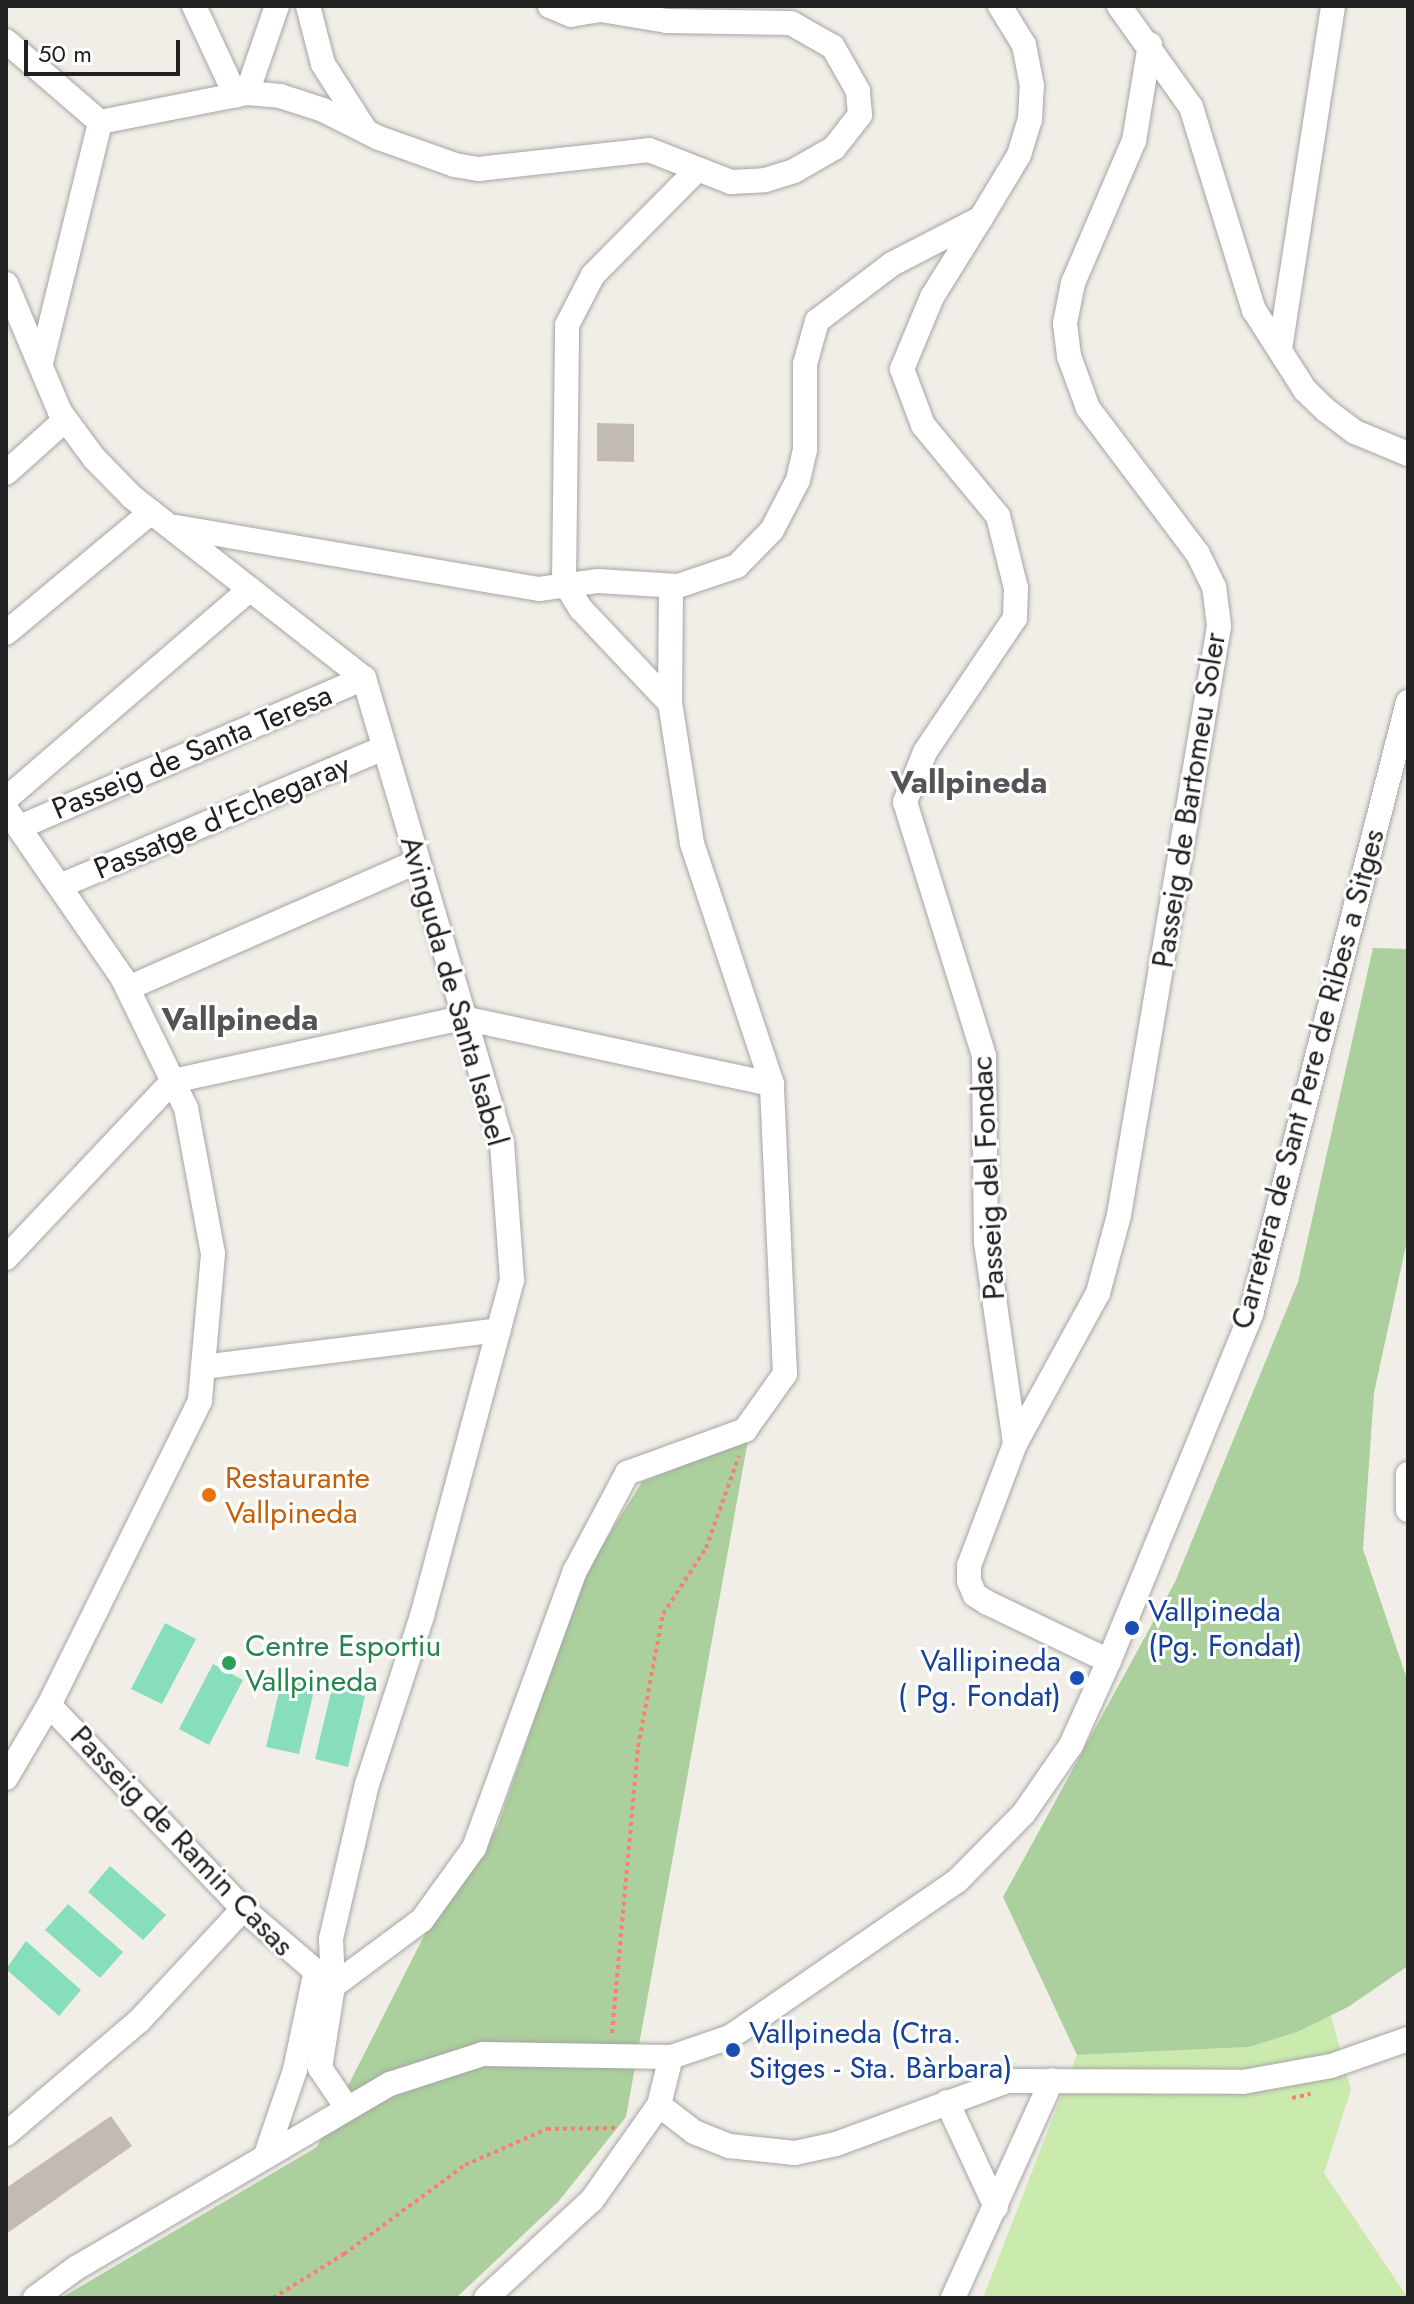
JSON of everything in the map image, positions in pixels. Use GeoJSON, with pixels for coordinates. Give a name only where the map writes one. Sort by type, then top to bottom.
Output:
{"type":"FeatureCollection","features":[{"type":"Feature","properties":{"kind":"street"},"geometry":{"type":"LineString","coordinates":[[194,6],[242,94]]}},
{"type":"Feature","properties":{"kind":"street"},"geometry":{"type":"LineString","coordinates":[[242,94],[277,6]]}},
{"type":"Feature","properties":{"kind":"street"},"geometry":{"type":"LineString","coordinates":[[308,6],[323,64],[366,132]]}},
{"type":"Feature","properties":{"kind":"street"},"geometry":{"type":"LineString","coordinates":[[100,122],[242,94],[280,96],[430,158],[478,169],[649,150],[664,153],[695,172],[731,182],[765,180],[834,148],[860,115],[849,69],[833,47],[791,23],[667,21],[606,8],[571,15],[550,6]]}},
{"type":"Feature","properties":{"kind":"street","name":"Passeig del Fondac"},"geometry":{"type":"LineString","coordinates":[[1000,6],[1024,45],[1032,86],[1030,120],[1019,155],[932,297],[902,369],[923,425],[998,516],[1016,588],[1015,618],[925,752],[905,802],[984,1056],[986,1242],[1015,1444],[975,1547],[969,1581],[975,1595],[1109,1661]]}},
{"type":"Feature","properties":{"kind":"street"},"geometry":{"type":"LineString","coordinates":[[1119,6],[1150,44],[1191,107],[1246,292],[1305,390],[1355,432],[1408,454]]}},
{"type":"Feature","properties":{"kind":"street"},"geometry":{"type":"LineString","coordinates":[[1280,349],[1333,6]]}},
{"type":"Feature","properties":{"kind":"street"},"geometry":{"type":"LineString","coordinates":[[6,41],[100,122]]}},
{"type":"Feature","properties":{"kind":"street","name":"Passeig de Bartomeu Soler"},"geometry":{"type":"LineString","coordinates":[[1015,1444],[1098,1293],[1119,1215],[1219,626],[1214,587],[1198,554],[1088,408],[1069,356],[1065,323],[1086,247],[1134,141],[1150,44]]}},
{"type":"Feature","properties":{"kind":"street"},"geometry":{"type":"LineString","coordinates":[[41,363],[100,122]]}},
{"type":"Feature","properties":{"kind":"street"},"geometry":{"type":"LineString","coordinates":[[670,703],[581,609],[564,582],[567,325],[593,275],[695,172]]}},
{"type":"Feature","properties":{"kind":"street"},"geometry":{"type":"LineString","coordinates":[[6,633],[160,519],[539,589],[564,582],[671,587],[700,583],[737,566],[758,547],[785,509],[805,450],[805,364],[817,321],[892,264],[981,218]]}},
{"type":"Feature","properties":{"kind":"street"},"geometry":{"type":"LineString","coordinates":[[9,299],[65,420],[94,458],[160,519],[364,678]]}},
{"type":"Feature","properties":{"kind":"street"},"geometry":{"type":"LineString","coordinates":[[6,473],[65,420]]}},
{"type":"Feature","properties":{"kind":"street"},"geometry":{"type":"LineString","coordinates":[[324,1981],[422,1920],[474,1848],[575,1571],[627,1473],[745,1430],[785,1374],[772,1084],[692,843],[670,703],[671,587]]}},
{"type":"Feature","properties":{"kind":"street"},"geometry":{"type":"LineString","coordinates":[[6,799],[250,589]]}},
{"type":"Feature","properties":{"kind":"street","name":"Avinguda de Santa Isabel"},"geometry":{"type":"LineString","coordinates":[[347,2108],[320,2068],[324,1981],[331,1939],[367,1784],[422,1616],[512,1280],[502,1143],[416,862],[364,678]]}},
{"type":"Feature","properties":{"kind":"street","name":"Passeig de Santa Teresa"},"geometry":{"type":"LineString","coordinates":[[13,818],[364,678]]}},
{"type":"Feature","properties":{"kind":"street","name":"Carretera de Sant Pere de Ribes a Sitges"},"geometry":{"type":"LineString","coordinates":[[35,2298],[76,2268],[267,2152],[390,2084],[483,2054],[609,2060],[671,2057],[730,2037],[957,1881],[1024,1813],[1048,1780],[1109,1661],[1251,1314],[1408,702]]}},
{"type":"Feature","properties":{"kind":"street","name":"Passatge d'Echegaray"},"geometry":{"type":"LineString","coordinates":[[60,886],[384,748]]}},
{"type":"Feature","properties":{"kind":"street"},"geometry":{"type":"LineString","coordinates":[[6,1778],[49,1705],[200,1401],[213,1254],[186,1108],[128,988],[13,818]]}},
{"type":"Feature","properties":{"kind":"street"},"geometry":{"type":"LineString","coordinates":[[128,988],[416,862]]}},
{"type":"Feature","properties":{"kind":"street"},"geometry":{"type":"LineString","coordinates":[[6,1258],[173,1081],[463,1018],[772,1084]]}},
{"type":"Feature","properties":{"kind":"street"},"geometry":{"type":"LineString","coordinates":[[203,1367],[499,1330]]}},
{"type":"Feature","properties":{"kind":"street"},"geometry":{"type":"LineString","coordinates":[[1408,1474],[1408,1510]]}},
{"type":"Feature","properties":{"kind":"street","name":"Passeig de Ramin Casas"},"geometry":{"type":"LineString","coordinates":[[49,1705],[243,1909],[324,1981],[267,2152]]}},
{"type":"Feature","properties":{"kind":"street"},"geometry":{"type":"LineString","coordinates":[[6,2134],[139,2021],[243,1909]]}},
{"type":"Feature","properties":{"kind":"street"},"geometry":{"type":"LineString","coordinates":[[659,2105],[694,2132],[729,2146],[783,2153],[836,2144],[1007,2081],[1243,2082],[1331,2066],[1408,2039]]}},
{"type":"Feature","properties":{"kind":"street"},"geometry":{"type":"LineString","coordinates":[[486,2298],[592,2200],[659,2105],[671,2057]]}},
{"type":"Feature","properties":{"kind":"street"},"geometry":{"type":"LineString","coordinates":[[953,2298],[1052,2080]]}},
{"type":"Feature","properties":{"kind":"street"},"geometry":{"type":"LineString","coordinates":[[947,2102],[996,2207]]}},
{"type":"Feature","properties":{"kind":"path"},"geometry":{"type":"LineString","coordinates":[[609,2060],[638,1747],[663,1614],[706,1548],[752,1420]]}},
{"type":"Feature","properties":{"kind":"path"},"geometry":{"type":"LineString","coordinates":[[273,2298],[344,2254],[465,2165],[547,2129],[642,2128]]}},
{"type":"Feature","properties":{"kind":"green space"},"geometry":{"type":"Polygon","coordinates":[[[1373,948],[1408,949],[1408,1236],[1374,1393],[1363,1549],[1408,1682],[1408,1966],[1348,2007],[1297,2032],[1248,2047],[1077,2055],[1003,1897],[1175,1582],[1298,1282],[1373,948]]]}},
{"type":"Feature","properties":{"kind":"green space"},"geometry":{"type":"Polygon","coordinates":[[[748,1440],[626,2117],[558,2202],[456,2298],[61,2298],[317,2147],[427,1930],[497,1828],[585,1573],[642,1482],[748,1440]]]}},
{"type":"Feature","properties":{"kind":"green space"},"geometry":{"type":"Polygon","coordinates":[[[165,1623],[196,1639],[162,1704],[131,1689],[165,1623]]]}},
{"type":"Feature","properties":{"kind":"green space"},"geometry":{"type":"Polygon","coordinates":[[[213,1664],[243,1680],[209,1745],[179,1729],[213,1664]]]}},
{"type":"Feature","properties":{"kind":"green space"},"geometry":{"type":"Polygon","coordinates":[[[283,1675],[316,1682],[299,1754],[266,1747],[283,1675]]]}},
{"type":"Feature","properties":{"kind":"green space"},"geometry":{"type":"Polygon","coordinates":[[[332,1688],[365,1696],[348,1767],[315,1759],[332,1688]]]}},
{"type":"Feature","properties":{"kind":"green space"},"geometry":{"type":"Polygon","coordinates":[[[110,1866],[166,1915],[143,1940],[88,1892],[110,1866]]]}},
{"type":"Feature","properties":{"kind":"green space"},"geometry":{"type":"Polygon","coordinates":[[[68,1904],[123,1952],[100,1978],[45,1930],[68,1904]]]}},
{"type":"Feature","properties":{"kind":"green space"},"geometry":{"type":"Polygon","coordinates":[[[26,1941],[81,1990],[59,2016],[6,1969],[26,1941]]]}},
{"type":"Feature","properties":{"kind":"green space"},"geometry":{"type":"Polygon","coordinates":[[[1331,2015],[1351,2090],[1324,2173],[1408,2298],[983,2298],[1077,2055],[1248,2047],[1331,2015]]]}},
{"type":"Feature","properties":{"kind":"building"},"geometry":{"type":"Polygon","coordinates":[[[597,423],[634,424],[634,462],[597,461],[597,423]]]}},
{"type":"Feature","properties":{"kind":"building"},"geometry":{"type":"Polygon","coordinates":[[[111,2116],[132,2146],[6,2234],[6,2188],[111,2116]]]}},
{"type":"Feature","properties":{"kind":"place","name":"Restaurante Vallpineda"},"geometry":{"type":"Point","coordinates":[209,1495]}},
{"type":"Feature","properties":{"kind":"place","name":"Vallpineda (Pg. Fondat)"},"geometry":{"type":"Point","coordinates":[1132,1628]}},
{"type":"Feature","properties":{"kind":"place","name":"Centre Esportiu Vallpineda"},"geometry":{"type":"Point","coordinates":[229,1663]}},
{"type":"Feature","properties":{"kind":"place","name":"Vallipineda ( Pg. Fondat)"},"geometry":{"type":"Point","coordinates":[1077,1678]}},
{"type":"Feature","properties":{"kind":"place","name":"Vallpineda (Ctra. Sitges - Sta. Bàrbara)"},"geometry":{"type":"Point","coordinates":[733,2050]}},
{"type":"Feature","properties":{"kind":"district","name":"Vallpineda"},"geometry":{"type":"Point","coordinates":[969,782]}},
{"type":"Feature","properties":{"kind":"district","name":"Vallpineda"},"geometry":{"type":"Point","coordinates":[240,1019]}}]}
